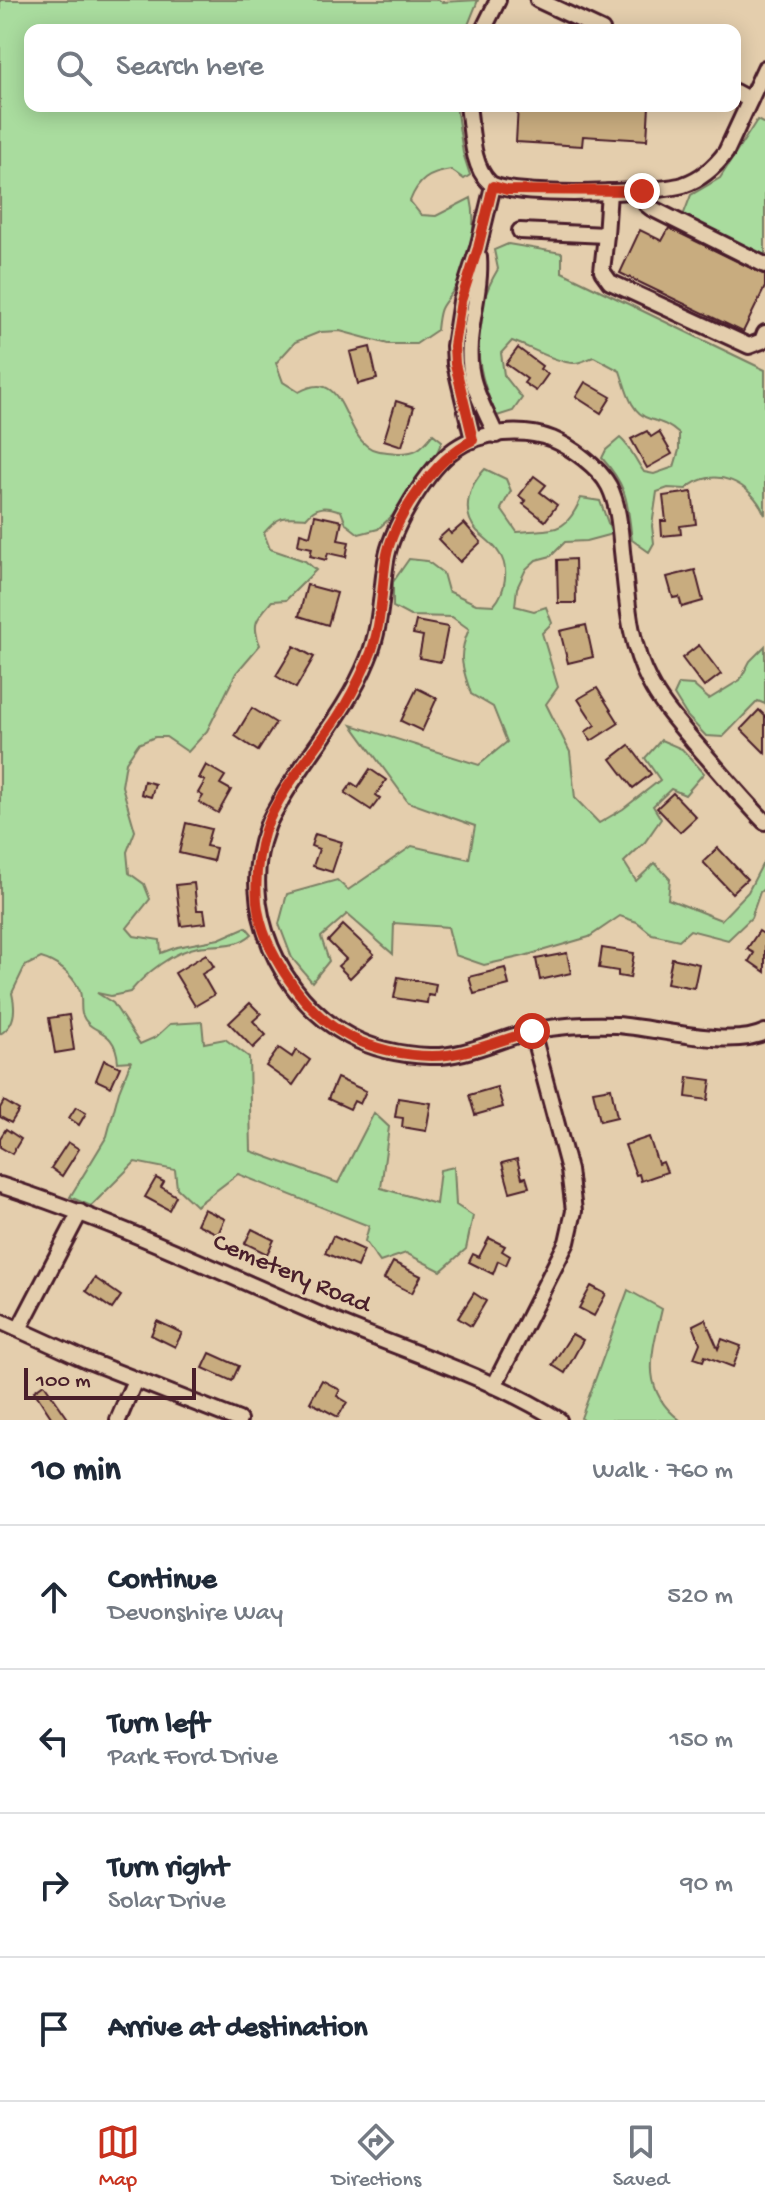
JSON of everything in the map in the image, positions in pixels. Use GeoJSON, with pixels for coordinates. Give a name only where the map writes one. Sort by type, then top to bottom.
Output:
{"type":"FeatureCollection","features":[{"type":"Feature","properties":{"kind":"street"},"geometry":{"type":"LineString","coordinates":[[486,24],[498,0]]}},
{"type":"Feature","properties":{"kind":"street"},"geometry":{"type":"LineString","coordinates":[[548,2],[590,24]]}},
{"type":"Feature","properties":{"kind":"street"},"geometry":{"type":"LineString","coordinates":[[469,112],[476,155],[483,174],[493,186],[507,190],[609,192],[667,189],[687,184],[704,175],[726,152],[765,68]]}},
{"type":"Feature","properties":{"kind":"street"},"geometry":{"type":"LineString","coordinates":[[741,95],[750,100]]}},
{"type":"Feature","properties":{"kind":"street"},"geometry":{"type":"LineString","coordinates":[[473,440],[455,364],[454,346],[461,301],[493,186]]}},
{"type":"Feature","properties":{"kind":"street"},"geometry":{"type":"LineString","coordinates":[[642,191],[646,204],[651,208],[765,265]]}},
{"type":"Feature","properties":{"kind":"street"},"geometry":{"type":"LineString","coordinates":[[609,192],[602,271],[610,282],[749,346],[762,341],[765,333]]}},
{"type":"Feature","properties":{"kind":"street"},"geometry":{"type":"LineString","coordinates":[[520,231],[606,235]]}},
{"type":"Feature","properties":{"kind":"street"},"geometry":{"type":"LineString","coordinates":[[478,248],[480,271],[471,337],[472,376],[496,435]]}},
{"type":"Feature","properties":{"kind":"street"},"geometry":{"type":"LineString","coordinates":[[765,822],[665,708],[648,679],[631,629],[619,522],[608,484],[582,458],[553,440],[528,433],[496,435],[473,440],[455,449],[434,469],[402,520],[387,554],[379,618],[370,655],[338,716],[293,779],[266,828],[257,862],[257,903],[264,932],[281,968],[303,998],[347,1036],[370,1046],[442,1056],[532,1031],[572,1026],[619,1025],[738,1040],[765,1032]]}},
{"type":"Feature","properties":{"kind":"street"},"geometry":{"type":"LineString","coordinates":[[494,1386],[567,1242],[574,1211],[569,1170],[532,1031]]}},
{"type":"Feature","properties":{"kind":"street","name":"Cemetery Road"},"geometry":{"type":"LineString","coordinates":[[0,1185],[80,1212],[494,1386],[559,1420]]}},
{"type":"Feature","properties":{"kind":"street"},"geometry":{"type":"LineString","coordinates":[[19,1329],[80,1212]]}},
{"type":"Feature","properties":{"kind":"street"},"geometry":{"type":"LineString","coordinates":[[0,1321],[135,1380],[239,1420]]}},
{"type":"Feature","properties":{"kind":"street"},"geometry":{"type":"LineString","coordinates":[[118,1420],[135,1380]]}},
{"type":"Feature","properties":{"kind":"green space"},"geometry":{"type":"Polygon","coordinates":[[[0,0],[478,0],[468,24],[24,24],[24,112],[457,112],[470,175],[464,179],[451,170],[436,173],[421,183],[410,201],[421,215],[436,216],[471,198],[473,231],[469,254],[457,285],[441,309],[437,330],[416,344],[388,344],[340,331],[320,332],[295,342],[276,363],[283,382],[299,392],[314,386],[325,387],[334,393],[359,437],[370,448],[397,453],[414,451],[433,434],[442,441],[431,467],[378,529],[359,534],[346,524],[341,511],[326,508],[314,511],[306,518],[282,518],[269,527],[264,533],[270,549],[305,561],[316,570],[286,600],[272,601],[259,617],[256,631],[260,645],[236,673],[207,731],[188,752],[166,737],[155,737],[138,744],[126,762],[122,786],[135,831],[127,852],[129,873],[144,884],[150,899],[127,928],[134,936],[160,940],[161,953],[219,939],[246,927],[252,934],[233,943],[198,947],[179,953],[152,971],[130,992],[111,996],[97,993],[113,1003],[140,1044],[156,1037],[170,1024],[202,1022],[204,1043],[225,1039],[249,1057],[251,1151],[338,1183],[374,1113],[389,1127],[381,1188],[436,1204],[440,1170],[454,1167],[456,1205],[473,1216],[466,1249],[441,1271],[406,1253],[380,1262],[365,1241],[369,1226],[238,1174],[196,1206],[177,1188],[175,1170],[135,1162],[91,1206],[70,1197],[107,1136],[131,1061],[118,1062],[112,1042],[91,1026],[82,1014],[80,992],[72,978],[58,966],[41,958],[25,966],[12,993],[12,1021],[0,1034],[0,0]]]}},
{"type":"Feature","properties":{"kind":"green space"},"geometry":{"type":"Polygon","coordinates":[[[757,120],[765,124],[765,259],[683,216],[691,195],[720,178],[757,120]]]}},
{"type":"Feature","properties":{"kind":"green space"},"geometry":{"type":"Polygon","coordinates":[[[508,244],[562,253],[562,272],[765,370],[765,515],[742,486],[720,478],[708,478],[686,489],[668,488],[657,492],[652,526],[654,543],[649,552],[632,540],[622,488],[602,458],[620,438],[644,472],[654,474],[674,467],[679,434],[669,426],[643,416],[630,399],[620,371],[594,357],[568,363],[512,341],[501,353],[504,375],[522,398],[513,411],[497,416],[479,360],[479,323],[482,305],[498,269],[494,250],[508,244]]]}},
{"type":"Feature","properties":{"kind":"green space"},"geometry":{"type":"Polygon","coordinates":[[[485,469],[506,479],[511,491],[501,509],[517,532],[557,528],[569,519],[581,498],[600,501],[612,534],[586,541],[565,542],[551,556],[536,560],[526,569],[517,588],[515,606],[534,611],[546,607],[552,623],[542,633],[558,687],[546,704],[570,752],[575,798],[599,823],[660,780],[645,758],[661,740],[682,749],[704,773],[685,795],[671,789],[653,806],[661,819],[645,842],[624,862],[636,881],[655,863],[670,879],[668,899],[721,920],[748,892],[765,859],[765,888],[760,892],[751,918],[728,940],[690,930],[679,940],[652,934],[637,922],[620,916],[589,937],[484,965],[455,955],[448,927],[394,923],[393,954],[347,914],[321,937],[329,961],[312,982],[292,958],[279,924],[287,894],[337,880],[348,890],[412,846],[469,859],[475,826],[408,802],[352,725],[479,765],[507,742],[493,707],[471,694],[462,662],[469,629],[452,617],[410,616],[393,607],[393,582],[409,559],[427,561],[443,573],[448,591],[476,604],[494,605],[498,600],[505,580],[502,559],[472,524],[468,507],[471,491],[485,469]]]}},
{"type":"Feature","properties":{"kind":"green space"},"geometry":{"type":"Polygon","coordinates":[[[765,646],[765,704],[758,701],[723,737],[706,736],[687,716],[674,695],[679,684],[693,685],[709,699],[740,680],[750,661],[765,646]]]}},
{"type":"Feature","properties":{"kind":"green space"},"geometry":{"type":"Polygon","coordinates":[[[628,1290],[662,1309],[652,1355],[654,1383],[658,1396],[680,1420],[581,1418],[628,1290]]]}},
{"type":"Feature","properties":{"kind":"building"},"geometry":{"type":"Polygon","coordinates":[[[518,112],[649,112],[647,140],[583,136],[582,146],[516,142],[518,112]]]}},
{"type":"Feature","properties":{"kind":"building"},"geometry":{"type":"Polygon","coordinates":[[[669,228],[765,275],[765,287],[743,332],[620,273],[640,230],[662,241],[669,228]]]}},
{"type":"Feature","properties":{"kind":"building"},"geometry":{"type":"Polygon","coordinates":[[[370,347],[377,379],[358,384],[350,352],[370,347]]]}},
{"type":"Feature","properties":{"kind":"building"},"geometry":{"type":"Polygon","coordinates":[[[518,348],[548,374],[536,391],[524,383],[527,379],[506,364],[518,348]]]}},
{"type":"Feature","properties":{"kind":"building"},"geometry":{"type":"Polygon","coordinates":[[[585,382],[611,397],[601,413],[576,397],[585,382]]]}},
{"type":"Feature","properties":{"kind":"building"},"geometry":{"type":"Polygon","coordinates":[[[396,401],[414,407],[402,446],[384,440],[396,401]]]}},
{"type":"Feature","properties":{"kind":"building"},"geometry":{"type":"Polygon","coordinates":[[[647,431],[651,437],[659,432],[672,454],[647,468],[631,439],[647,431]]]}},
{"type":"Feature","properties":{"kind":"building"},"geometry":{"type":"Polygon","coordinates":[[[534,476],[546,485],[540,492],[557,505],[545,521],[523,504],[526,501],[519,496],[534,476]]]}},
{"type":"Feature","properties":{"kind":"building"},"geometry":{"type":"Polygon","coordinates":[[[692,492],[696,524],[680,526],[681,534],[662,536],[661,521],[666,521],[663,496],[692,492]]]}},
{"type":"Feature","properties":{"kind":"building"},"geometry":{"type":"Polygon","coordinates":[[[315,515],[342,521],[338,540],[349,542],[346,557],[328,553],[326,560],[310,556],[312,548],[298,545],[300,533],[310,536],[315,515]]]}},
{"type":"Feature","properties":{"kind":"building"},"geometry":{"type":"Polygon","coordinates":[[[464,523],[481,542],[460,562],[438,539],[448,530],[451,534],[464,523]]]}},
{"type":"Feature","properties":{"kind":"building"},"geometry":{"type":"Polygon","coordinates":[[[575,559],[576,603],[558,603],[557,560],[575,559]]]}},
{"type":"Feature","properties":{"kind":"building"},"geometry":{"type":"Polygon","coordinates":[[[695,570],[703,601],[682,607],[679,597],[673,598],[667,577],[695,570]]]}},
{"type":"Feature","properties":{"kind":"building"},"geometry":{"type":"Polygon","coordinates":[[[307,585],[337,593],[328,625],[299,616],[307,585]]]}},
{"type":"Feature","properties":{"kind":"building"},"geometry":{"type":"Polygon","coordinates":[[[416,621],[448,627],[441,662],[419,658],[423,636],[413,634],[416,621]]]}},
{"type":"Feature","properties":{"kind":"building"},"geometry":{"type":"Polygon","coordinates":[[[586,625],[593,657],[568,663],[560,631],[586,625]]]}},
{"type":"Feature","properties":{"kind":"building"},"geometry":{"type":"Polygon","coordinates":[[[699,645],[721,674],[704,687],[682,658],[699,645]]]}},
{"type":"Feature","properties":{"kind":"building"},"geometry":{"type":"Polygon","coordinates":[[[294,646],[314,657],[296,688],[276,676],[294,646]]]}},
{"type":"Feature","properties":{"kind":"building"},"geometry":{"type":"Polygon","coordinates":[[[417,688],[437,698],[422,731],[401,721],[417,688]]]}},
{"type":"Feature","properties":{"kind":"building"},"geometry":{"type":"Polygon","coordinates":[[[597,688],[619,723],[591,741],[585,732],[595,725],[578,699],[597,688]]]}},
{"type":"Feature","properties":{"kind":"building"},"geometry":{"type":"Polygon","coordinates":[[[252,708],[276,723],[258,751],[235,736],[252,708]]]}},
{"type":"Feature","properties":{"kind":"building"},"geometry":{"type":"Polygon","coordinates":[[[759,710],[765,716],[765,753],[741,729],[759,710]]]}},
{"type":"Feature","properties":{"kind":"building"},"geometry":{"type":"Polygon","coordinates":[[[629,745],[651,774],[633,788],[611,759],[629,745]]]}},
{"type":"Feature","properties":{"kind":"building"},"geometry":{"type":"Polygon","coordinates":[[[206,765],[225,776],[220,784],[231,790],[218,813],[199,802],[203,796],[198,793],[205,781],[199,778],[206,765]]]}},
{"type":"Feature","properties":{"kind":"building"},"geometry":{"type":"Polygon","coordinates":[[[370,769],[386,780],[376,795],[380,798],[371,810],[345,793],[352,783],[358,787],[370,769]]]}},
{"type":"Feature","properties":{"kind":"building"},"geometry":{"type":"Polygon","coordinates":[[[144,781],[155,784],[151,797],[141,794],[144,781]]]}},
{"type":"Feature","properties":{"kind":"building"},"geometry":{"type":"Polygon","coordinates":[[[673,793],[696,817],[680,832],[657,808],[673,793]]]}},
{"type":"Feature","properties":{"kind":"building"},"geometry":{"type":"Polygon","coordinates":[[[186,823],[211,829],[206,846],[216,848],[213,861],[179,853],[186,823]]]}},
{"type":"Feature","properties":{"kind":"building"},"geometry":{"type":"Polygon","coordinates":[[[315,834],[342,842],[332,872],[313,866],[319,849],[311,846],[315,834]]]}},
{"type":"Feature","properties":{"kind":"building"},"geometry":{"type":"Polygon","coordinates":[[[718,848],[747,879],[732,893],[703,862],[718,848]]]}},
{"type":"Feature","properties":{"kind":"building"},"geometry":{"type":"Polygon","coordinates":[[[194,883],[197,910],[204,910],[206,923],[181,926],[176,885],[194,883]]]}},
{"type":"Feature","properties":{"kind":"building"},"geometry":{"type":"Polygon","coordinates":[[[343,925],[374,954],[350,978],[338,966],[346,959],[328,941],[343,925]]]}},
{"type":"Feature","properties":{"kind":"building"},"geometry":{"type":"Polygon","coordinates":[[[759,931],[765,935],[765,972],[749,961],[754,953],[747,949],[759,931]]]}},
{"type":"Feature","properties":{"kind":"building"},"geometry":{"type":"Polygon","coordinates":[[[602,948],[634,953],[630,978],[618,976],[618,971],[599,968],[602,948]]]}},
{"type":"Feature","properties":{"kind":"building"},"geometry":{"type":"Polygon","coordinates":[[[567,953],[571,973],[540,980],[536,959],[567,953]]]}},
{"type":"Feature","properties":{"kind":"building"},"geometry":{"type":"Polygon","coordinates":[[[206,954],[214,967],[202,974],[214,995],[195,1006],[175,973],[206,954]]]}},
{"type":"Feature","properties":{"kind":"building"},"geometry":{"type":"Polygon","coordinates":[[[672,958],[699,964],[694,988],[667,983],[672,958]]]}},
{"type":"Feature","properties":{"kind":"building"},"geometry":{"type":"Polygon","coordinates":[[[505,968],[509,985],[474,994],[469,977],[505,968]]]}},
{"type":"Feature","properties":{"kind":"building"},"geometry":{"type":"Polygon","coordinates":[[[398,977],[436,984],[434,996],[428,995],[427,1003],[394,998],[398,977]]]}},
{"type":"Feature","properties":{"kind":"building"},"geometry":{"type":"Polygon","coordinates":[[[250,1003],[261,1014],[253,1021],[266,1035],[253,1048],[229,1023],[250,1003]]]}},
{"type":"Feature","properties":{"kind":"building"},"geometry":{"type":"Polygon","coordinates":[[[69,1015],[74,1050],[55,1053],[49,1018],[69,1015]]]}},
{"type":"Feature","properties":{"kind":"building"},"geometry":{"type":"Polygon","coordinates":[[[279,1048],[292,1057],[296,1050],[310,1060],[293,1085],[266,1066],[279,1048]]]}},
{"type":"Feature","properties":{"kind":"building"},"geometry":{"type":"Polygon","coordinates":[[[104,1060],[120,1067],[111,1087],[96,1080],[104,1060]]]}},
{"type":"Feature","properties":{"kind":"building"},"geometry":{"type":"Polygon","coordinates":[[[688,1077],[711,1080],[708,1100],[686,1097],[688,1077]]]}},
{"type":"Feature","properties":{"kind":"building"},"geometry":{"type":"Polygon","coordinates":[[[337,1078],[366,1091],[360,1104],[354,1101],[350,1109],[328,1099],[337,1078]]]}},
{"type":"Feature","properties":{"kind":"building"},"geometry":{"type":"Polygon","coordinates":[[[497,1087],[503,1107],[475,1115],[469,1095],[497,1087]]]}},
{"type":"Feature","properties":{"kind":"building"},"geometry":{"type":"Polygon","coordinates":[[[611,1088],[617,1117],[600,1121],[593,1091],[611,1088]]]}},
{"type":"Feature","properties":{"kind":"building"},"geometry":{"type":"Polygon","coordinates":[[[398,1098],[431,1103],[426,1131],[402,1127],[403,1118],[395,1117],[398,1098]]]}},
{"type":"Feature","properties":{"kind":"building"},"geometry":{"type":"Polygon","coordinates":[[[4,1101],[19,1110],[11,1123],[0,1117],[4,1101]]]}},
{"type":"Feature","properties":{"kind":"building"},"geometry":{"type":"Polygon","coordinates":[[[76,1107],[86,1113],[79,1125],[69,1118],[76,1107]]]}},
{"type":"Feature","properties":{"kind":"building"},"geometry":{"type":"Polygon","coordinates":[[[6,1129],[21,1139],[12,1154],[0,1147],[0,1138],[6,1129]]]}},
{"type":"Feature","properties":{"kind":"building"},"geometry":{"type":"Polygon","coordinates":[[[649,1137],[658,1164],[663,1162],[667,1172],[641,1181],[625,1145],[649,1137]]]}},
{"type":"Feature","properties":{"kind":"building"},"geometry":{"type":"Polygon","coordinates":[[[68,1142],[79,1149],[62,1176],[51,1168],[68,1142]]]}},
{"type":"Feature","properties":{"kind":"building"},"geometry":{"type":"Polygon","coordinates":[[[517,1159],[522,1178],[526,1177],[529,1187],[510,1192],[502,1163],[517,1159]]]}},
{"type":"Feature","properties":{"kind":"building"},"geometry":{"type":"Polygon","coordinates":[[[156,1178],[164,1182],[161,1187],[176,1196],[169,1210],[145,1197],[156,1178]]]}},
{"type":"Feature","properties":{"kind":"building"},"geometry":{"type":"Polygon","coordinates":[[[204,1209],[225,1219],[218,1234],[197,1224],[204,1209]]]}},
{"type":"Feature","properties":{"kind":"building"},"geometry":{"type":"Polygon","coordinates":[[[252,1229],[274,1240],[267,1254],[245,1243],[252,1229]]]}},
{"type":"Feature","properties":{"kind":"building"},"geometry":{"type":"Polygon","coordinates":[[[333,1236],[364,1250],[357,1267],[325,1253],[333,1236]]]}},
{"type":"Feature","properties":{"kind":"building"},"geometry":{"type":"Polygon","coordinates":[[[489,1238],[505,1246],[502,1251],[510,1256],[506,1265],[498,1261],[493,1274],[469,1262],[473,1254],[479,1257],[489,1238]]]}},
{"type":"Feature","properties":{"kind":"building"},"geometry":{"type":"Polygon","coordinates":[[[393,1262],[421,1276],[412,1293],[384,1279],[393,1262]]]}},
{"type":"Feature","properties":{"kind":"building"},"geometry":{"type":"Polygon","coordinates":[[[95,1278],[121,1296],[112,1309],[86,1291],[95,1278]]]}},
{"type":"Feature","properties":{"kind":"building"},"geometry":{"type":"Polygon","coordinates":[[[591,1286],[606,1294],[594,1316],[579,1308],[591,1286]]]}},
{"type":"Feature","properties":{"kind":"building"},"geometry":{"type":"Polygon","coordinates":[[[474,1293],[486,1301],[471,1326],[458,1318],[474,1293]]]}},
{"type":"Feature","properties":{"kind":"building"},"geometry":{"type":"Polygon","coordinates":[[[705,1319],[718,1349],[722,1339],[741,1346],[733,1367],[705,1356],[703,1361],[694,1358],[700,1343],[693,1325],[705,1319]]]}},
{"type":"Feature","properties":{"kind":"building"},"geometry":{"type":"Polygon","coordinates":[[[157,1321],[182,1333],[175,1347],[151,1335],[157,1321]]]}},
{"type":"Feature","properties":{"kind":"building"},"geometry":{"type":"Polygon","coordinates":[[[572,1334],[583,1340],[565,1373],[552,1365],[572,1334]]]}},
{"type":"Feature","properties":{"kind":"building"},"geometry":{"type":"Polygon","coordinates":[[[210,1353],[239,1366],[232,1381],[203,1368],[210,1353]]]}},
{"type":"Feature","properties":{"kind":"building"},"geometry":{"type":"Polygon","coordinates":[[[322,1380],[340,1390],[337,1396],[347,1402],[338,1417],[310,1402],[322,1380]]]}},
{"type":"Feature","properties":{"kind":"building"},"geometry":{"type":"Polygon","coordinates":[[[44,1384],[69,1420],[53,1420],[34,1391],[44,1384]]]}},
{"type":"Feature","properties":{"kind":"route"},"geometry":{"type":"LineString","coordinates":[[532,1031],[442,1056],[370,1046],[347,1036],[303,998],[281,968],[264,932],[257,903],[257,862],[266,828],[293,779],[338,716],[370,655],[379,618],[387,554],[402,520],[434,469],[455,449],[473,440],[455,364],[455,333],[493,186],[507,190],[642,191]]}}]}
